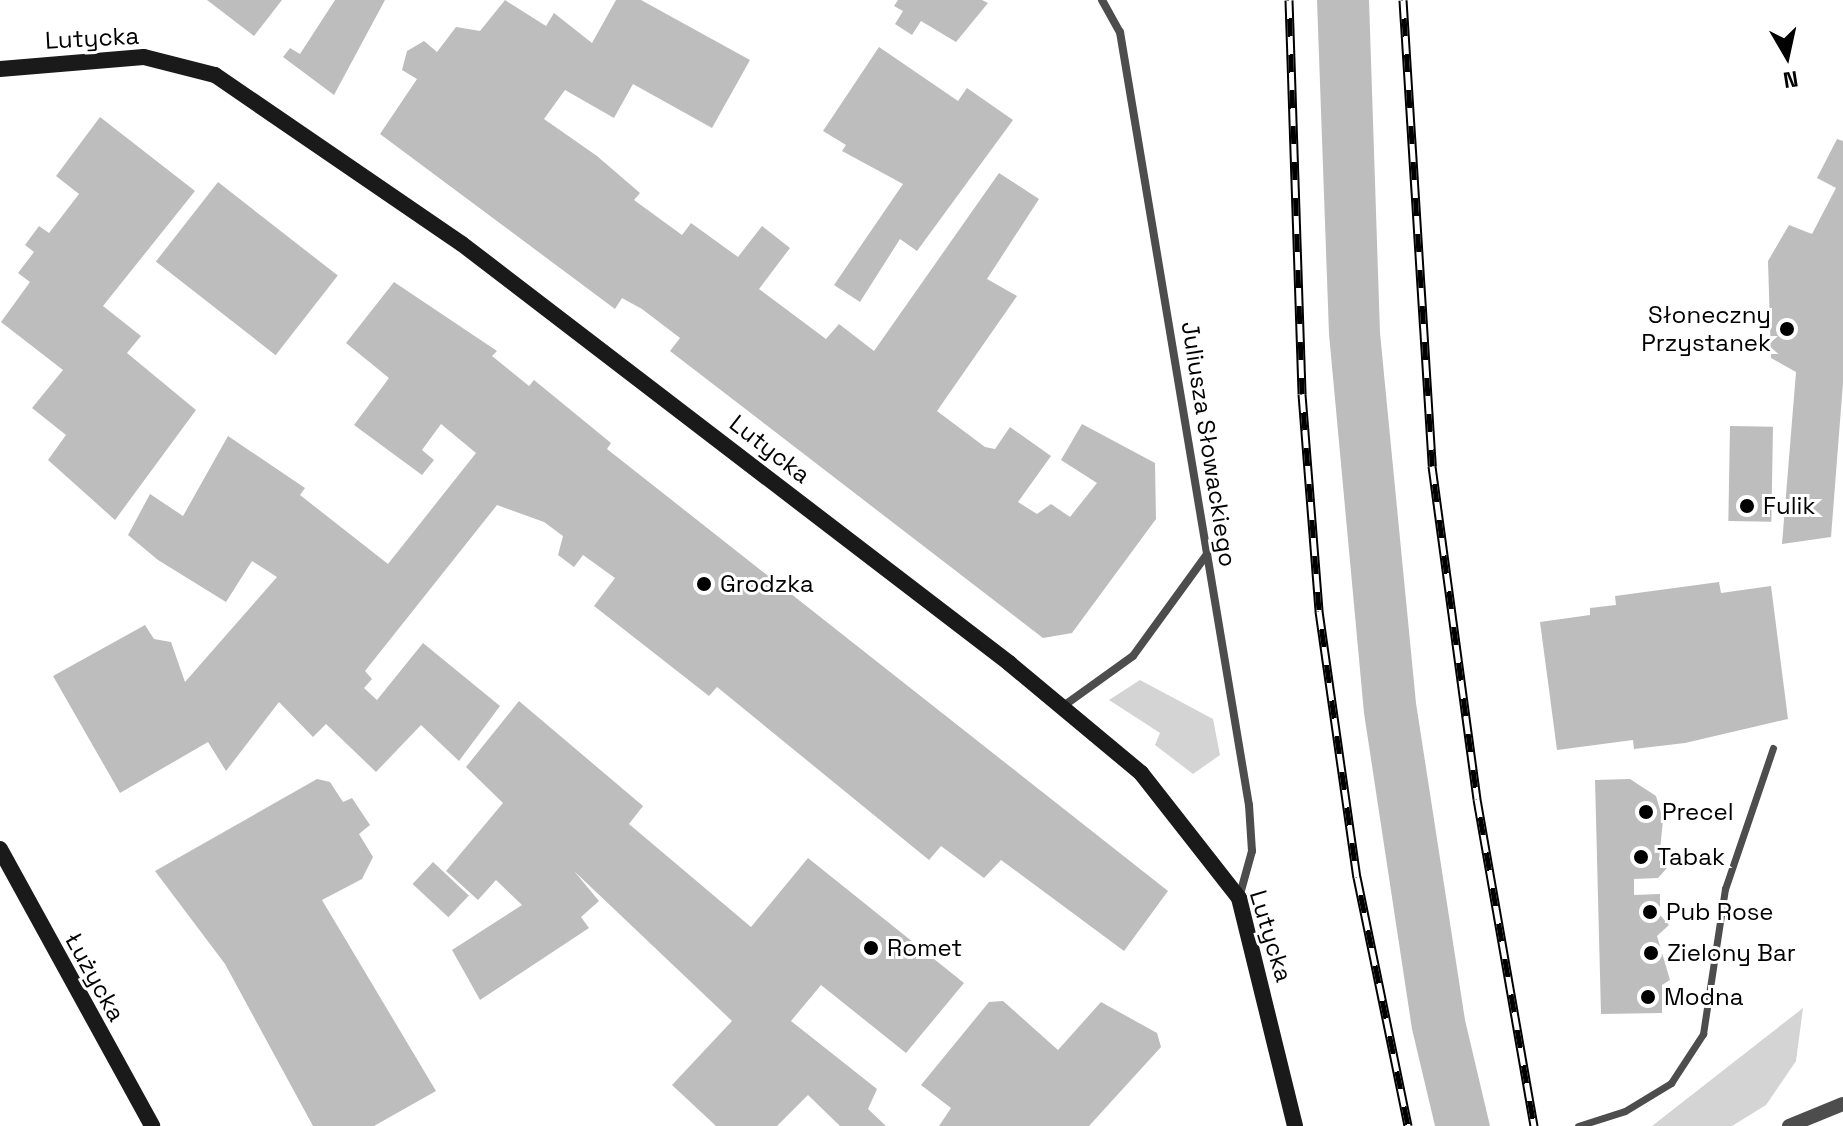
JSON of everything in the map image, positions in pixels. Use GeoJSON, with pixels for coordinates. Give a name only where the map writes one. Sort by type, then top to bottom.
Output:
{"type":"FeatureCollection","features":[{"type":"Feature","properties":{"kind":"main road","name":"Lutycka"},"geometry":{"type":"LineString","coordinates":[[0,69],[144,57],[215,75],[462,244],[1062,707],[1141,773],[1239,898],[1295,1126]]}},
{"type":"Feature","properties":{"kind":"main road","name":"Łużycka"},"geometry":{"type":"LineString","coordinates":[[0,849],[152,1126]]}},
{"type":"Feature","properties":{"kind":"street","name":"Juliusza Słowackiego"},"geometry":{"type":"LineString","coordinates":[[1102,0],[1120,32],[1249,805],[1252,851],[1239,898]]}},
{"type":"Feature","properties":{"kind":"street"},"geometry":{"type":"LineString","coordinates":[[1062,707],[1133,656],[1207,554]]}},
{"type":"Feature","properties":{"kind":"street"},"geometry":{"type":"LineString","coordinates":[[1578,1126],[1625,1111],[1671,1083],[1703,1034],[1725,889],[1773,748]]}},
{"type":"Feature","properties":{"kind":"street"},"geometry":{"type":"LineString","coordinates":[[1789,1126],[1843,1104]]}},
{"type":"Feature","properties":{"kind":"shaded area"},"geometry":{"type":"Polygon","coordinates":[[[1140,680],[1213,719],[1220,755],[1193,774],[1155,745],[1160,733],[1109,700],[1140,680]]]}},
{"type":"Feature","properties":{"kind":"shaded area"},"geometry":{"type":"Polygon","coordinates":[[[1803,1008],[1796,1061],[1766,1105],[1732,1126],[1652,1126],[1803,1008]]]}},
{"type":"Feature","properties":{"kind":"building"},"geometry":{"type":"Polygon","coordinates":[[[207,0],[282,0],[254,36],[207,0]]]}},
{"type":"Feature","properties":{"kind":"building"},"geometry":{"type":"Polygon","coordinates":[[[335,0],[385,0],[334,95],[283,57],[290,48],[300,54],[335,0]]]}},
{"type":"Feature","properties":{"kind":"building"},"geometry":{"type":"Polygon","coordinates":[[[505,0],[546,26],[554,13],[592,43],[616,0],[641,0],[750,60],[712,128],[633,84],[614,118],[565,90],[544,119],[597,156],[640,193],[634,200],[682,235],[691,223],[738,257],[762,226],[790,248],[759,289],[826,339],[839,324],[874,351],[999,173],[1039,199],[987,279],[1017,296],[937,411],[985,447],[995,449],[1010,427],[1051,456],[1018,502],[1037,514],[1051,504],[1070,517],[1097,483],[1061,460],[1082,424],[1155,463],[1156,519],[1072,633],[1043,638],[670,351],[680,338],[642,309],[622,298],[615,309],[380,134],[417,79],[402,70],[407,51],[424,41],[437,52],[456,27],[480,31],[505,0]]]}},
{"type":"Feature","properties":{"kind":"building"},"geometry":{"type":"Polygon","coordinates":[[[898,0],[982,0],[988,3],[956,42],[921,21],[912,35],[895,24],[903,11],[894,6],[898,0]]]}},
{"type":"Feature","properties":{"kind":"building"},"geometry":{"type":"Polygon","coordinates":[[[1317,0],[1369,0],[1380,333],[1416,703],[1465,1020],[1490,1126],[1435,1126],[1412,1029],[1364,713],[1329,334],[1317,0]]]}},
{"type":"Feature","properties":{"kind":"building"},"geometry":{"type":"Polygon","coordinates":[[[879,47],[958,101],[967,88],[1013,120],[917,251],[900,239],[860,302],[834,285],[903,184],[842,151],[846,145],[823,131],[879,47]]]}},
{"type":"Feature","properties":{"kind":"building"},"geometry":{"type":"Polygon","coordinates":[[[100,117],[195,191],[103,306],[141,336],[127,353],[196,410],[115,520],[48,460],[66,435],[32,408],[63,370],[1,322],[30,282],[18,273],[34,252],[25,245],[39,226],[49,233],[79,194],[56,176],[100,117]]]}},
{"type":"Feature","properties":{"kind":"building"},"geometry":{"type":"Polygon","coordinates":[[[1837,139],[1843,141],[1843,383],[1831,537],[1782,544],[1796,372],[1771,358],[1768,261],[1789,225],[1812,234],[1836,188],[1817,178],[1837,139]]]}},
{"type":"Feature","properties":{"kind":"building"},"geometry":{"type":"Polygon","coordinates":[[[218,182],[338,276],[276,355],[156,262],[218,182]]]}},
{"type":"Feature","properties":{"kind":"building"},"geometry":{"type":"Polygon","coordinates":[[[394,282],[497,351],[492,356],[529,386],[534,380],[611,443],[607,449],[1168,891],[1124,951],[1001,860],[984,878],[941,846],[929,860],[717,687],[709,696],[594,606],[615,578],[583,555],[574,567],[558,555],[563,536],[544,522],[497,505],[365,671],[372,679],[364,688],[377,700],[423,643],[500,706],[459,761],[421,725],[376,772],[326,724],[313,737],[279,702],[226,771],[208,742],[120,793],[53,676],[145,625],[154,639],[171,642],[185,682],[277,577],[252,561],[226,602],[158,560],[128,535],[150,494],[183,516],[228,436],[305,488],[300,495],[388,564],[476,453],[441,424],[422,450],[434,460],[422,475],[354,425],[389,378],[346,343],[394,282]]]}},
{"type":"Feature","properties":{"kind":"building"},"geometry":{"type":"Polygon","coordinates":[[[1730,426],[1773,427],[1771,522],[1728,521],[1730,426]]]}},
{"type":"Feature","properties":{"kind":"building"},"geometry":{"type":"Polygon","coordinates":[[[1719,582],[1721,593],[1771,586],[1788,719],[1685,743],[1634,749],[1633,740],[1557,750],[1540,622],[1590,615],[1590,608],[1616,605],[1615,596],[1719,582]]]}},
{"type":"Feature","properties":{"kind":"building"},"geometry":{"type":"Polygon","coordinates":[[[519,701],[643,806],[629,824],[751,927],[808,858],[964,983],[906,1053],[821,985],[791,1021],[877,1089],[868,1109],[886,1126],[840,1126],[808,1095],[777,1126],[716,1126],[672,1085],[732,1021],[574,871],[599,901],[581,917],[589,928],[480,1000],[452,950],[522,905],[496,880],[478,900],[446,871],[503,803],[466,767],[519,701]]]}},
{"type":"Feature","properties":{"kind":"building"},"geometry":{"type":"Polygon","coordinates":[[[317,779],[330,782],[343,802],[352,798],[370,825],[359,834],[373,857],[362,879],[322,900],[436,1091],[374,1126],[313,1126],[225,964],[155,871],[317,779]]]}},
{"type":"Feature","properties":{"kind":"building"},"geometry":{"type":"Polygon","coordinates":[[[1630,779],[1656,796],[1663,820],[1659,860],[1667,868],[1658,878],[1634,879],[1634,895],[1660,894],[1660,915],[1669,925],[1657,936],[1670,980],[1662,985],[1662,1013],[1601,1014],[1595,780],[1630,779]]]}},
{"type":"Feature","properties":{"kind":"building"},"geometry":{"type":"Polygon","coordinates":[[[433,862],[469,895],[448,917],[413,884],[433,862]]]}},
{"type":"Feature","properties":{"kind":"building"},"geometry":{"type":"Polygon","coordinates":[[[1003,1001],[1058,1050],[1101,1002],[1157,1033],[1161,1047],[1089,1126],[939,1126],[951,1108],[921,1085],[989,1002],[1003,1001]]]}},
{"type":"Feature","properties":{"kind":"railway"},"geometry":{"type":"LineString","coordinates":[[1289,0],[1302,394],[1319,611],[1357,877],[1408,1126]]}},
{"type":"Feature","properties":{"kind":"railway"},"geometry":{"type":"LineString","coordinates":[[1403,0],[1432,466],[1477,799],[1534,1126]]}},
{"type":"Feature","properties":{"kind":"place","name":"Słoneczny Przystanek"},"geometry":{"type":"Point","coordinates":[1787,329]}},
{"type":"Feature","properties":{"kind":"place","name":"Fulik"},"geometry":{"type":"Point","coordinates":[1747,506]}},
{"type":"Feature","properties":{"kind":"place","name":"Grodzka"},"geometry":{"type":"Point","coordinates":[704,584]}},
{"type":"Feature","properties":{"kind":"place","name":"Precel"},"geometry":{"type":"Point","coordinates":[1646,812]}},
{"type":"Feature","properties":{"kind":"place","name":"Tabak"},"geometry":{"type":"Point","coordinates":[1641,857]}},
{"type":"Feature","properties":{"kind":"place","name":"Pub Rose"},"geometry":{"type":"Point","coordinates":[1650,912]}},
{"type":"Feature","properties":{"kind":"place","name":"Romet"},"geometry":{"type":"Point","coordinates":[871,948]}},
{"type":"Feature","properties":{"kind":"place","name":"Zielony Bar"},"geometry":{"type":"Point","coordinates":[1651,953]}},
{"type":"Feature","properties":{"kind":"place","name":"Modna"},"geometry":{"type":"Point","coordinates":[1648,997]}}]}
